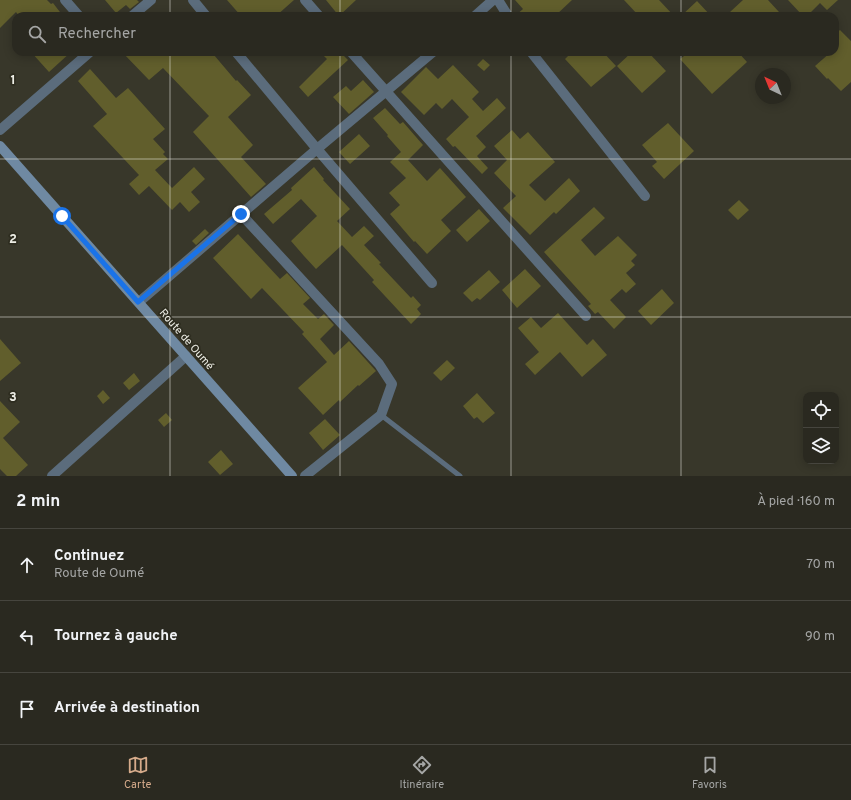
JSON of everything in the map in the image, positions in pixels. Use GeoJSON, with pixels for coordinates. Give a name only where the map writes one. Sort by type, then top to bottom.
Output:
{"type":"FeatureCollection","features":[{"type":"Feature","properties":{"kind":"street"},"geometry":{"type":"LineString","coordinates":[[65,0],[76,12]]}},
{"type":"Feature","properties":{"kind":"street"},"geometry":{"type":"LineString","coordinates":[[137,12],[151,0]]}},
{"type":"Feature","properties":{"kind":"street"},"geometry":{"type":"LineString","coordinates":[[193,0],[203,12]]}},
{"type":"Feature","properties":{"kind":"street"},"geometry":{"type":"LineString","coordinates":[[305,0],[316,12]]}},
{"type":"Feature","properties":{"kind":"street"},"geometry":{"type":"LineString","coordinates":[[480,12],[494,0]]}},
{"type":"Feature","properties":{"kind":"street"},"geometry":{"type":"LineString","coordinates":[[498,0],[506,12]]}},
{"type":"Feature","properties":{"kind":"street"},"geometry":{"type":"LineString","coordinates":[[0,130],[85,56]]}},
{"type":"Feature","properties":{"kind":"street"},"geometry":{"type":"LineString","coordinates":[[239,56],[432,283]]}},
{"type":"Feature","properties":{"kind":"street"},"geometry":{"type":"LineString","coordinates":[[354,56],[586,316]]}},
{"type":"Feature","properties":{"kind":"street"},"geometry":{"type":"LineString","coordinates":[[138,302],[428,56]]}},
{"type":"Feature","properties":{"kind":"street"},"geometry":{"type":"LineString","coordinates":[[534,56],[645,196]]}},
{"type":"Feature","properties":{"kind":"street","name":"Route de Oumé"},"geometry":{"type":"LineString","coordinates":[[0,146],[292,476]]}},
{"type":"Feature","properties":{"kind":"street"},"geometry":{"type":"LineString","coordinates":[[241,214],[379,364],[392,384],[381,415],[305,476]]}},
{"type":"Feature","properties":{"kind":"street"},"geometry":{"type":"LineString","coordinates":[[52,476],[186,356]]}},
{"type":"Feature","properties":{"kind":"lane"},"geometry":{"type":"LineString","coordinates":[[381,415],[460,476]]}},
{"type":"Feature","properties":{"kind":"building"},"geometry":{"type":"Polygon","coordinates":[[[0,0],[47,0],[51,4],[53,3],[60,12],[12,12],[12,16],[0,28],[0,0]]]}},
{"type":"Feature","properties":{"kind":"building"},"geometry":{"type":"Polygon","coordinates":[[[105,0],[137,0],[139,2],[130,9],[126,5],[115,12],[105,0]]]}},
{"type":"Feature","properties":{"kind":"building"},"geometry":{"type":"Polygon","coordinates":[[[227,0],[294,0],[280,12],[238,12],[227,0]]]}},
{"type":"Feature","properties":{"kind":"building"},"geometry":{"type":"Polygon","coordinates":[[[326,0],[356,0],[343,12],[336,12],[326,0]]]}},
{"type":"Feature","properties":{"kind":"building"},"geometry":{"type":"Polygon","coordinates":[[[515,0],[572,0],[559,12],[520,12],[523,9],[515,0]]]}},
{"type":"Feature","properties":{"kind":"building"},"geometry":{"type":"Polygon","coordinates":[[[624,0],[659,0],[670,12],[635,12],[624,0]]]}},
{"type":"Feature","properties":{"kind":"building"},"geometry":{"type":"Polygon","coordinates":[[[743,0],[768,0],[779,12],[730,12],[743,0]]]}},
{"type":"Feature","properties":{"kind":"building"},"geometry":{"type":"Polygon","coordinates":[[[788,0],[838,0],[827,10],[820,3],[811,12],[799,12],[788,0]]]}},
{"type":"Feature","properties":{"kind":"building"},"geometry":{"type":"Polygon","coordinates":[[[697,1],[707,12],[685,12],[697,1]]]}},
{"type":"Feature","properties":{"kind":"building"},"geometry":{"type":"Polygon","coordinates":[[[840,30],[851,41],[851,82],[841,91],[815,66],[826,56],[839,56],[840,30]]]}},
{"type":"Feature","properties":{"kind":"building"},"geometry":{"type":"Polygon","coordinates":[[[35,56],[67,56],[49,72],[35,56]]]}},
{"type":"Feature","properties":{"kind":"building"},"geometry":{"type":"Polygon","coordinates":[[[126,56],[215,56],[236,81],[237,80],[251,95],[228,117],[253,145],[241,157],[266,184],[251,197],[193,132],[209,116],[163,68],[149,80],[126,56]]]}},
{"type":"Feature","properties":{"kind":"building"},"geometry":{"type":"Polygon","coordinates":[[[324,56],[344,56],[348,60],[308,97],[299,87],[327,59],[324,56]]]}},
{"type":"Feature","properties":{"kind":"building"},"geometry":{"type":"Polygon","coordinates":[[[568,56],[607,56],[616,66],[591,87],[565,59],[568,56]]]}},
{"type":"Feature","properties":{"kind":"building"},"geometry":{"type":"Polygon","coordinates":[[[628,56],[652,56],[666,71],[642,93],[617,66],[628,56]]]}},
{"type":"Feature","properties":{"kind":"building"},"geometry":{"type":"Polygon","coordinates":[[[684,56],[742,56],[747,62],[712,94],[680,59],[684,56]]]}},
{"type":"Feature","properties":{"kind":"building"},"geometry":{"type":"Polygon","coordinates":[[[483,59],[490,65],[484,71],[477,65],[483,59]]]}},
{"type":"Feature","properties":{"kind":"building"},"geometry":{"type":"Polygon","coordinates":[[[453,65],[479,92],[472,99],[483,111],[497,98],[506,108],[476,136],[486,147],[477,156],[488,168],[482,174],[455,146],[453,147],[446,139],[469,117],[452,99],[442,109],[436,103],[424,115],[401,92],[426,67],[438,79],[453,65]]]}},
{"type":"Feature","properties":{"kind":"building"},"geometry":{"type":"Polygon","coordinates":[[[90,69],[116,98],[128,88],[165,129],[153,139],[165,152],[163,154],[168,159],[155,170],[172,188],[194,167],[205,179],[191,192],[200,202],[189,212],[180,202],[172,210],[149,186],[139,195],[129,184],[139,175],[93,126],[107,114],[78,81],[90,69]]]}},
{"type":"Feature","properties":{"kind":"building"},"geometry":{"type":"Polygon","coordinates":[[[363,80],[374,92],[349,114],[333,97],[346,86],[351,91],[363,80]]]}},
{"type":"Feature","properties":{"kind":"building"},"geometry":{"type":"Polygon","coordinates":[[[385,108],[400,124],[403,122],[423,145],[408,160],[427,181],[440,168],[466,197],[441,220],[451,231],[427,254],[415,241],[414,242],[390,214],[400,205],[389,193],[406,178],[390,162],[401,152],[373,118],[385,108]]]}},
{"type":"Feature","properties":{"kind":"building"},"geometry":{"type":"Polygon","coordinates":[[[668,123],[694,151],[664,179],[652,166],[657,162],[642,145],[668,123]]]}},
{"type":"Feature","properties":{"kind":"building"},"geometry":{"type":"Polygon","coordinates":[[[512,130],[520,139],[528,132],[555,162],[529,185],[545,201],[569,178],[580,191],[556,214],[554,212],[530,235],[503,208],[516,196],[494,173],[507,160],[494,146],[512,130]]]}},
{"type":"Feature","properties":{"kind":"building"},"geometry":{"type":"Polygon","coordinates":[[[359,134],[370,146],[350,164],[339,152],[359,134]]]}},
{"type":"Feature","properties":{"kind":"building"},"geometry":{"type":"Polygon","coordinates":[[[314,167],[324,179],[323,180],[350,209],[337,221],[352,237],[364,226],[374,236],[364,245],[381,263],[379,264],[411,298],[413,296],[421,305],[417,309],[421,314],[411,324],[372,282],[374,280],[342,245],[316,269],[304,256],[291,241],[317,216],[301,199],[273,224],[264,214],[292,190],[291,188],[314,167]]]}},
{"type":"Feature","properties":{"kind":"building"},"geometry":{"type":"Polygon","coordinates":[[[739,200],[749,210],[738,220],[728,210],[739,200]]]}},
{"type":"Feature","properties":{"kind":"building"},"geometry":{"type":"Polygon","coordinates":[[[594,207],[605,218],[581,240],[595,256],[618,236],[637,255],[631,261],[635,265],[626,273],[636,284],[626,293],[622,289],[610,300],[626,317],[614,329],[598,312],[595,314],[588,306],[591,304],[544,252],[594,207]]]}},
{"type":"Feature","properties":{"kind":"building"},"geometry":{"type":"Polygon","coordinates":[[[479,209],[490,221],[467,242],[456,230],[479,209]]]}},
{"type":"Feature","properties":{"kind":"building"},"geometry":{"type":"Polygon","coordinates":[[[205,229],[209,233],[196,245],[192,241],[205,229]]]}},
{"type":"Feature","properties":{"kind":"building"},"geometry":{"type":"Polygon","coordinates":[[[238,234],[280,279],[287,273],[310,298],[303,304],[318,319],[324,314],[334,325],[320,339],[334,355],[349,341],[376,371],[340,402],[339,400],[323,415],[298,388],[327,362],[302,334],[304,332],[262,288],[251,299],[213,258],[238,234]]]}},
{"type":"Feature","properties":{"kind":"building"},"geometry":{"type":"Polygon","coordinates":[[[525,269],[541,286],[517,308],[502,290],[525,269]]]}},
{"type":"Feature","properties":{"kind":"building"},"geometry":{"type":"Polygon","coordinates":[[[489,270],[500,282],[480,300],[477,298],[472,302],[463,293],[489,270]]]}},
{"type":"Feature","properties":{"kind":"building"},"geometry":{"type":"Polygon","coordinates":[[[662,289],[674,303],[651,325],[638,311],[662,289]]]}},
{"type":"Feature","properties":{"kind":"building"},"geometry":{"type":"Polygon","coordinates":[[[558,313],[587,345],[593,339],[607,355],[582,377],[560,352],[535,375],[525,364],[539,352],[518,328],[531,317],[541,328],[558,313]]]}},
{"type":"Feature","properties":{"kind":"building"},"geometry":{"type":"Polygon","coordinates":[[[0,339],[21,363],[0,381],[0,339]]]}},
{"type":"Feature","properties":{"kind":"building"},"geometry":{"type":"Polygon","coordinates":[[[447,360],[455,368],[441,381],[433,373],[447,360]]]}},
{"type":"Feature","properties":{"kind":"building"},"geometry":{"type":"Polygon","coordinates":[[[134,373],[140,381],[129,390],[123,383],[134,373]]]}},
{"type":"Feature","properties":{"kind":"building"},"geometry":{"type":"Polygon","coordinates":[[[103,390],[110,398],[103,404],[97,396],[103,390]]]}},
{"type":"Feature","properties":{"kind":"building"},"geometry":{"type":"Polygon","coordinates":[[[477,393],[495,413],[483,423],[477,417],[474,419],[463,406],[477,393]]]}},
{"type":"Feature","properties":{"kind":"building"},"geometry":{"type":"Polygon","coordinates":[[[0,401],[20,422],[3,438],[28,465],[16,476],[7,476],[0,469],[0,401]]]}},
{"type":"Feature","properties":{"kind":"building"},"geometry":{"type":"Polygon","coordinates":[[[166,413],[172,420],[164,427],[158,420],[166,413]]]}},
{"type":"Feature","properties":{"kind":"building"},"geometry":{"type":"Polygon","coordinates":[[[325,419],[340,435],[323,450],[309,433],[325,419]]]}},
{"type":"Feature","properties":{"kind":"building"},"geometry":{"type":"Polygon","coordinates":[[[221,450],[233,464],[220,475],[208,462],[221,450]]]}},
{"type":"Feature","properties":{"kind":"route"},"geometry":{"type":"LineString","coordinates":[[62,216],[138,302],[241,214]]}}]}
